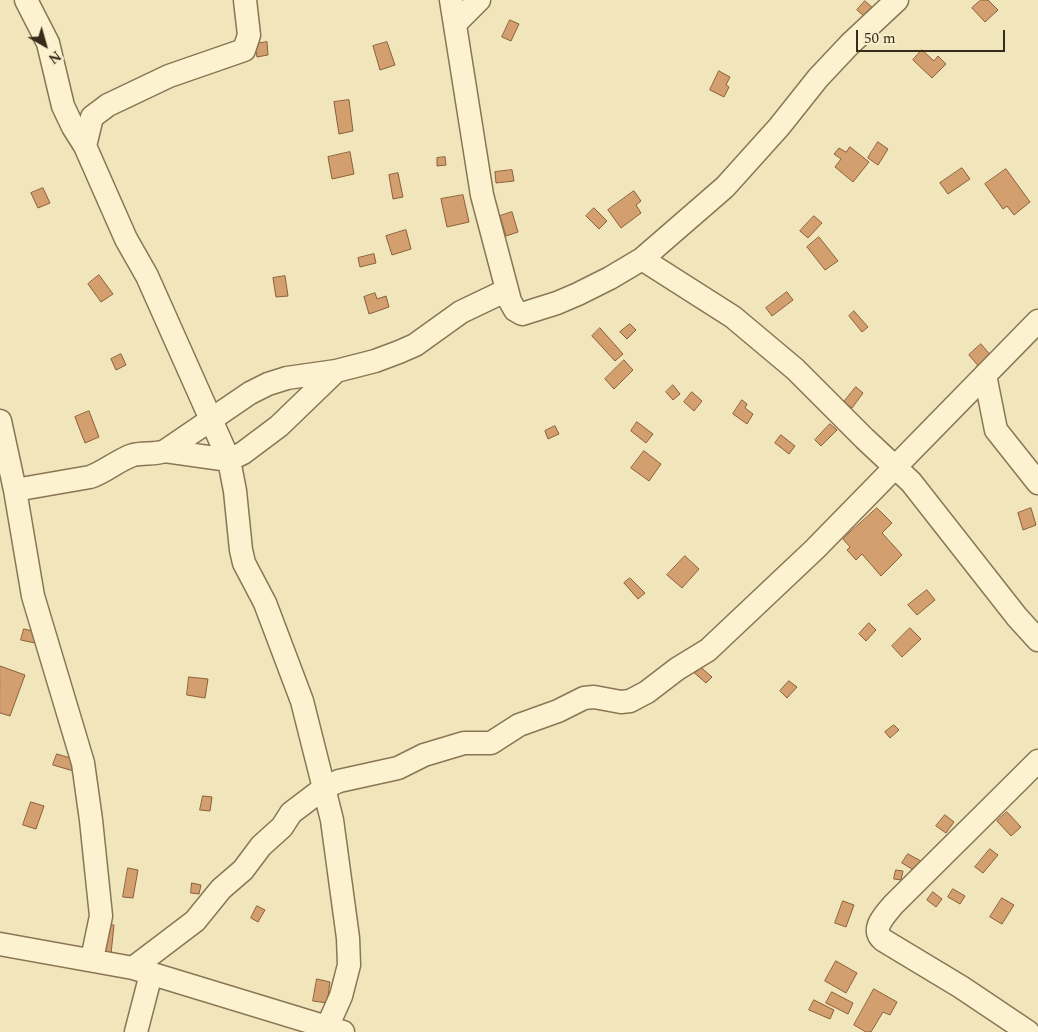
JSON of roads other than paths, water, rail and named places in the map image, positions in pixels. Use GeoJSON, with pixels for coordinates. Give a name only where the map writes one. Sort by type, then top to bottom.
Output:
{"type":"FeatureCollection","features":[{"type":"Feature","properties":{"kind":"street"},"geometry":{"type":"LineString","coordinates":[[0,944],[92,959],[142,971],[332,1030],[349,965],[348,938],[332,820],[302,701],[265,603],[244,563],[229,460],[147,276],[126,239],[85,146],[73,127],[64,106],[48,43],[26,0]]}},
{"type":"Feature","properties":{"kind":"street"},"geometry":{"type":"LineString","coordinates":[[85,146],[92,117],[108,105],[169,76],[244,50],[249,35],[245,0]]}},
{"type":"Feature","properties":{"kind":"street"},"geometry":{"type":"LineString","coordinates":[[451,0],[482,195],[507,290],[515,310],[522,314],[578,294],[642,260],[725,187],[779,127],[818,78],[850,44],[897,0]]}},
{"type":"Feature","properties":{"kind":"street"},"geometry":{"type":"LineString","coordinates":[[455,24],[479,0]]}},
{"type":"Feature","properties":{"kind":"street"},"geometry":{"type":"LineString","coordinates":[[642,260],[733,316],[795,368],[864,439],[895,466],[931,506],[1017,617],[1038,640]]}},
{"type":"Feature","properties":{"kind":"street"},"geometry":{"type":"LineString","coordinates":[[14,490],[90,477],[132,456],[159,454],[250,393],[268,384],[287,378],[336,371],[375,361],[415,345],[461,312],[507,290]]}},
{"type":"Feature","properties":{"kind":"street"},"geometry":{"type":"LineString","coordinates":[[136,1032],[142,971],[195,921],[221,889],[243,870],[261,846],[282,827],[291,813],[324,788],[339,781],[398,768],[424,755],[464,743],[491,743],[519,725],[558,711],[584,698],[594,697],[621,702],[630,701],[647,692],[677,669],[708,650],[816,549],[1038,321]]}},
{"type":"Feature","properties":{"kind":"street"},"geometry":{"type":"LineString","coordinates":[[165,451],[229,460],[244,452],[279,426],[336,371]]}},
{"type":"Feature","properties":{"kind":"street"},"geometry":{"type":"LineString","coordinates":[[985,374],[996,430],[1038,483]]}},
{"type":"Feature","properties":{"kind":"street"},"geometry":{"type":"LineString","coordinates":[[0,421],[33,596],[83,763],[101,916],[92,959]]}},
{"type":"Feature","properties":{"kind":"street"},"geometry":{"type":"LineString","coordinates":[[1028,1032],[961,987],[883,940],[876,932],[880,922],[893,905],[1038,761]]}}]}
